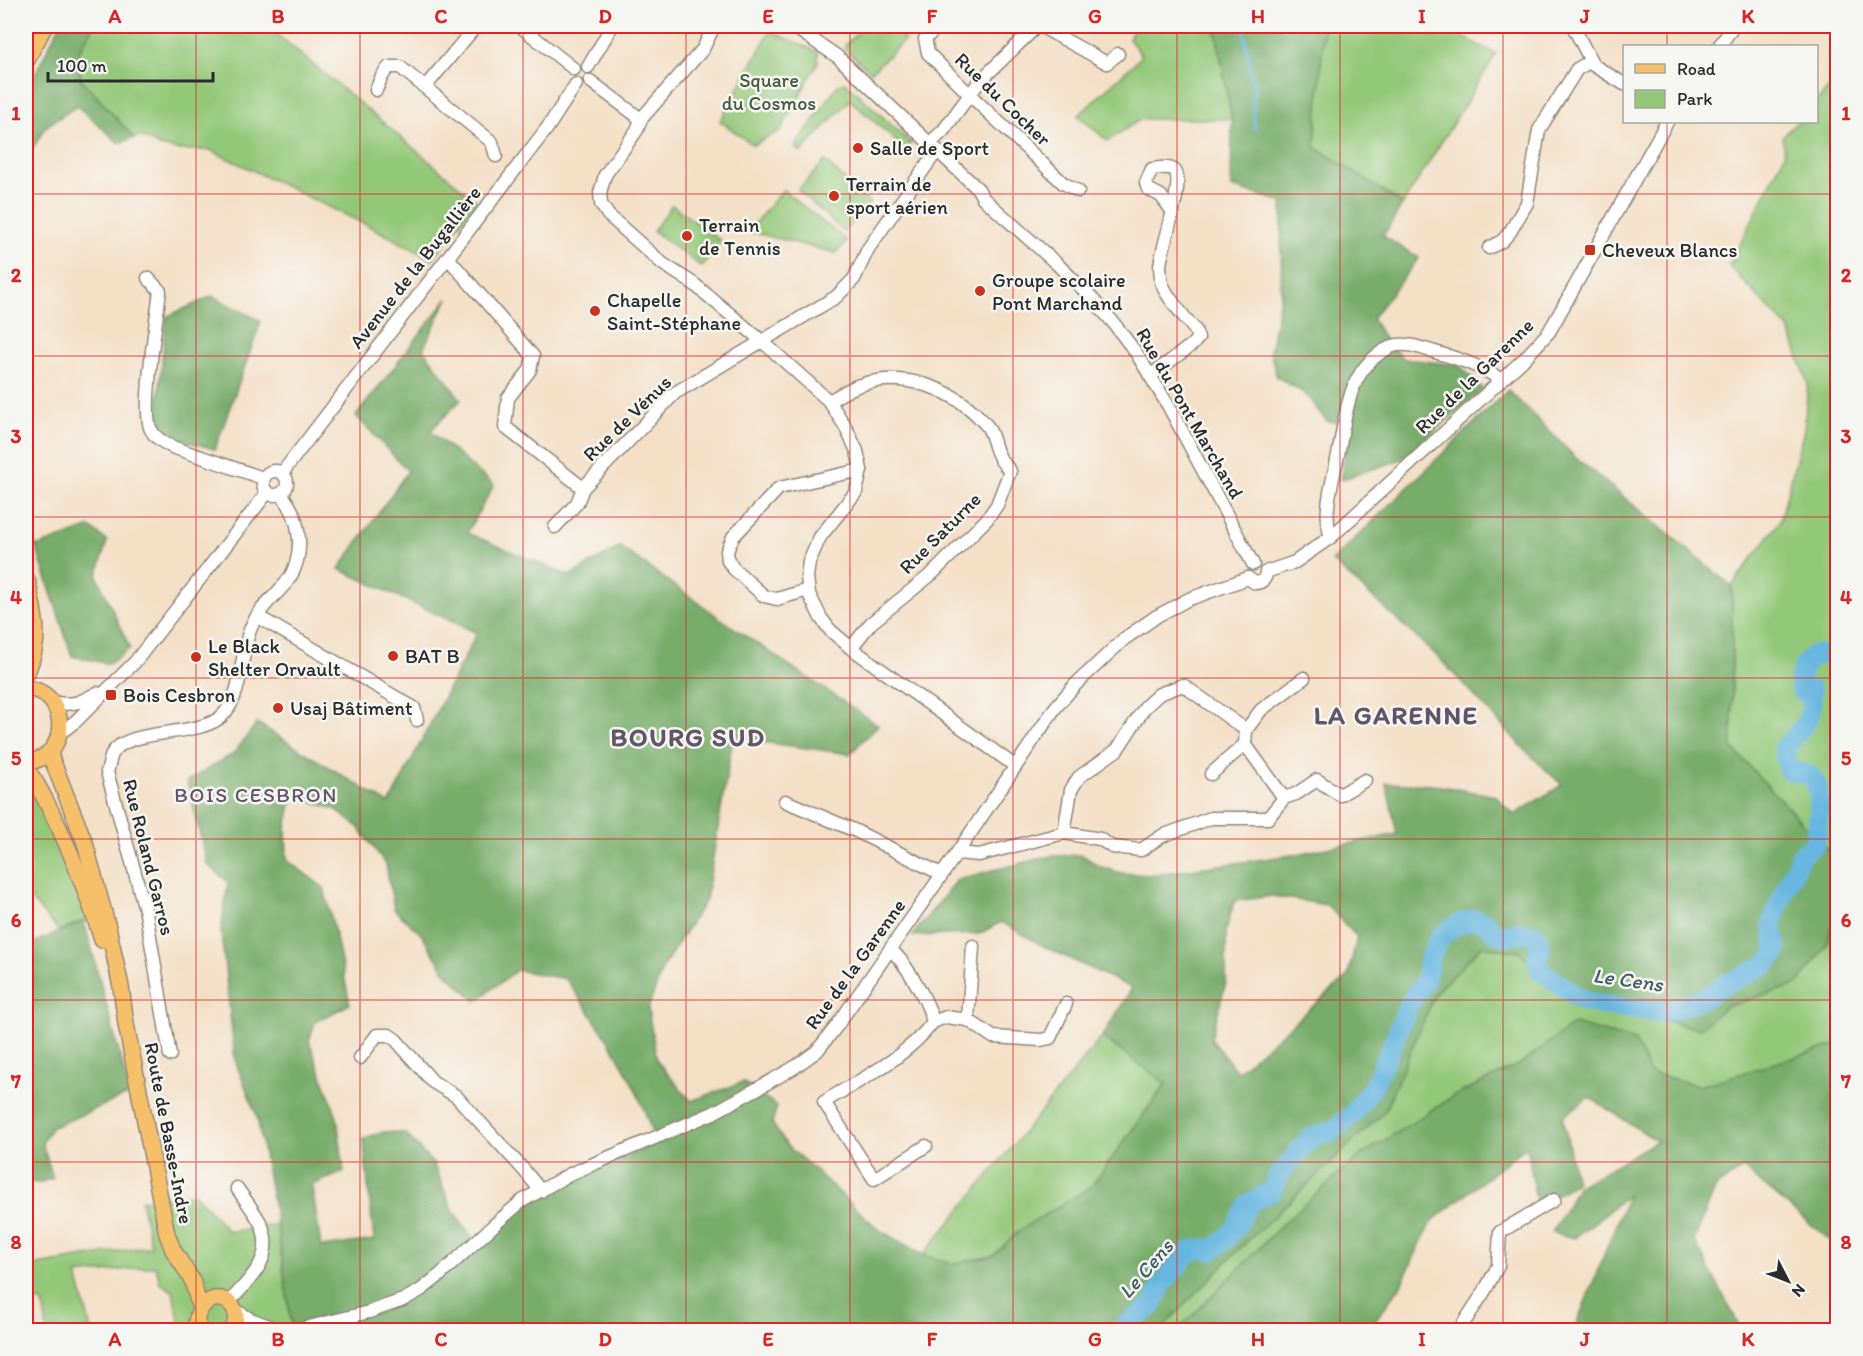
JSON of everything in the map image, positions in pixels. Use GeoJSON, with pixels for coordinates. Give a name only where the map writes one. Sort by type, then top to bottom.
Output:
{"type":"FeatureCollection","features":[{"type":"Feature","properties":{"kind":"highway"},"geometry":{"type":"LineString","coordinates":[[26,59],[43,26]]}},
{"type":"Feature","properties":{"kind":"highway"},"geometry":{"type":"LineString","coordinates":[[26,581],[35,624],[32,656],[26,671]]}},
{"type":"Feature","properties":{"kind":"main road"},"geometry":{"type":"LineString","coordinates":[[26,688],[43,694],[52,702],[58,714],[60,733],[49,752],[37,760],[26,762]]}},
{"type":"Feature","properties":{"kind":"main road","name":"Route de Basse-Indre"},"geometry":{"type":"LineString","coordinates":[[49,752],[96,877],[121,987],[166,1233],[173,1250],[192,1280],[200,1308],[196,1322],[201,1330]]}},
{"type":"Feature","properties":{"kind":"main road","name":"Route de Basse-Indre"},"geometry":{"type":"LineString","coordinates":[[26,769],[32,775],[71,851],[103,942],[114,989],[126,1024]]}},
{"type":"Feature","properties":{"kind":"main road","name":"Route de Basse-Indre"},"geometry":{"type":"LineString","coordinates":[[192,1280],[227,1304]]}},
{"type":"Feature","properties":{"kind":"main road"},"geometry":{"type":"LineString","coordinates":[[200,1308],[205,1302],[227,1304],[236,1322],[232,1330]]}},
{"type":"Feature","properties":{"kind":"street"},"geometry":{"type":"LineString","coordinates":[[425,87],[476,26]]}},
{"type":"Feature","properties":{"kind":"street"},"geometry":{"type":"LineString","coordinates":[[520,26],[574,69]]}},
{"type":"Feature","properties":{"kind":"street"},"geometry":{"type":"LineString","coordinates":[[588,67],[612,26]]}},
{"type":"Feature","properties":{"kind":"street"},"geometry":{"type":"LineString","coordinates":[[714,26],[703,49],[641,119],[637,130],[605,175],[600,193],[601,204],[608,215],[663,264],[694,284],[828,401],[851,437],[861,470],[856,492],[848,505],[828,526],[813,550],[807,577],[808,590],[815,609],[830,630],[851,648],[1015,766]]}},
{"type":"Feature","properties":{"kind":"street","name":"Rue du Pont Marchand"},"geometry":{"type":"LineString","coordinates":[[789,26],[838,57],[978,189],[982,198],[1058,264],[1100,307],[1131,346],[1169,407],[1253,564]]}},
{"type":"Feature","properties":{"kind":"street","name":"Rue du Cocher"},"geometry":{"type":"LineString","coordinates":[[938,26],[925,39],[928,53],[1063,183],[1078,191]]}},
{"type":"Feature","properties":{"kind":"street"},"geometry":{"type":"LineString","coordinates":[[1039,26],[1107,63],[1118,54]]}},
{"type":"Feature","properties":{"kind":"street","name":"Rue de Vénus"},"geometry":{"type":"LineString","coordinates":[[555,526],[577,503],[583,488],[675,393],[836,297],[854,279],[868,249],[931,159],[934,147],[943,131],[969,94],[1039,26]]}},
{"type":"Feature","properties":{"kind":"street"},"geometry":{"type":"LineString","coordinates":[[1573,26],[1593,65],[1623,83]]}},
{"type":"Feature","properties":{"kind":"street"},"geometry":{"type":"LineString","coordinates":[[1720,45],[1734,26]]}},
{"type":"Feature","properties":{"kind":"street"},"geometry":{"type":"LineString","coordinates":[[1489,248],[1506,237],[1527,203],[1539,130],[1577,69],[1591,61]]}},
{"type":"Feature","properties":{"kind":"street"},"geometry":{"type":"LineString","coordinates":[[582,65],[588,67],[592,72],[590,81],[582,86],[576,84],[572,79],[574,69],[582,65]]}},
{"type":"Feature","properties":{"kind":"street"},"geometry":{"type":"LineString","coordinates":[[376,90],[389,67],[400,67],[492,142],[496,156]]}},
{"type":"Feature","properties":{"kind":"street"},"geometry":{"type":"LineString","coordinates":[[590,81],[641,119]]}},
{"type":"Feature","properties":{"kind":"street","name":"Avenue de la Bugallière"},"geometry":{"type":"LineString","coordinates":[[282,473],[548,127],[576,84]]}},
{"type":"Feature","properties":{"kind":"street","name":"Rue de la Garenne"},"geometry":{"type":"LineString","coordinates":[[240,1330],[297,1329],[369,1312],[403,1300],[440,1275],[522,1201],[570,1174],[713,1113],[795,1067],[817,1051],[891,950],[1055,708],[1084,676],[1124,639],[1157,616],[1189,599],[1248,578],[1255,583],[1261,582],[1266,572],[1295,562],[1331,537],[1501,380],[1549,332],[1666,123]]}},
{"type":"Feature","properties":{"kind":"street"},"geometry":{"type":"LineString","coordinates":[[1150,376],[1198,338],[1195,330],[1162,283],[1160,266],[1173,212]]}},
{"type":"Feature","properties":{"kind":"street"},"geometry":{"type":"LineString","coordinates":[[448,258],[533,356],[530,370],[508,398],[506,427],[583,488]]}},
{"type":"Feature","properties":{"kind":"street"},"geometry":{"type":"LineString","coordinates":[[148,278],[160,291],[147,406],[149,429],[161,442],[172,447],[263,478]]}},
{"type":"Feature","properties":{"kind":"street"},"geometry":{"type":"LineString","coordinates":[[1331,537],[1328,527],[1330,496],[1348,408],[1354,384],[1361,370],[1375,356],[1393,346],[1415,346],[1457,358],[1501,380]]}},
{"type":"Feature","properties":{"kind":"street","name":"Rue Saturne"},"geometry":{"type":"LineString","coordinates":[[828,401],[858,386],[885,380],[911,382],[936,388],[962,403],[988,427],[1000,458],[1010,471],[997,505],[987,519],[933,573],[871,623],[851,648]]}},
{"type":"Feature","properties":{"kind":"street"},"geometry":{"type":"LineString","coordinates":[[808,590],[777,599],[764,596],[728,561],[728,551],[733,537],[779,488],[861,470]]}},
{"type":"Feature","properties":{"kind":"street"},"geometry":{"type":"LineString","coordinates":[[263,478],[272,471],[282,473],[287,484],[281,494]]}},
{"type":"Feature","properties":{"kind":"street"},"geometry":{"type":"LineString","coordinates":[[263,478],[263,486],[267,493],[281,494]]}},
{"type":"Feature","properties":{"kind":"street"},"geometry":{"type":"LineString","coordinates":[[60,733],[76,721],[135,662],[267,493]]}},
{"type":"Feature","properties":{"kind":"street"},"geometry":{"type":"LineString","coordinates":[[281,494],[294,515],[300,536],[299,550],[287,581],[257,616],[414,708],[417,720]]}},
{"type":"Feature","properties":{"kind":"street"},"geometry":{"type":"LineString","coordinates":[[1248,578],[1247,570],[1253,564],[1262,565],[1266,572]]}},
{"type":"Feature","properties":{"kind":"street","name":"Rue Roland Garros"},"geometry":{"type":"LineString","coordinates":[[170,1055],[146,913],[107,772],[113,753],[128,741],[209,724],[223,716],[233,698],[242,669],[249,632],[257,616]]}},
{"type":"Feature","properties":{"kind":"street"},"geometry":{"type":"LineString","coordinates":[[1284,798],[1245,744],[1246,730],[1261,710],[1304,678]]}},
{"type":"Feature","properties":{"kind":"street"},"geometry":{"type":"LineString","coordinates":[[52,702],[73,704],[111,685]]}},
{"type":"Feature","properties":{"kind":"street"},"geometry":{"type":"LineString","coordinates":[[1064,833],[1071,790],[1079,777],[1117,750],[1145,707],[1160,694],[1183,685],[1246,730]]}},
{"type":"Feature","properties":{"kind":"street"},"geometry":{"type":"LineString","coordinates":[[1211,774],[1245,744]]}},
{"type":"Feature","properties":{"kind":"street"},"geometry":{"type":"LineString","coordinates":[[957,853],[979,855],[1064,833],[1100,839],[1112,847],[1141,850],[1162,836],[1211,818],[1268,818],[1284,798],[1296,794],[1317,780],[1340,795],[1365,780]]}},
{"type":"Feature","properties":{"kind":"street"},"geometry":{"type":"LineString","coordinates":[[785,801],[856,831],[941,874]]}},
{"type":"Feature","properties":{"kind":"street"},"geometry":{"type":"LineString","coordinates":[[968,1020],[973,946]]}},
{"type":"Feature","properties":{"kind":"street"},"geometry":{"type":"LineString","coordinates":[[891,950],[904,965],[930,1009],[933,1022]]}},
{"type":"Feature","properties":{"kind":"street"},"geometry":{"type":"LineString","coordinates":[[926,1146],[874,1179],[824,1102],[897,1057],[924,1034],[933,1022],[946,1017],[968,1020],[993,1038],[1041,1040],[1050,1038],[1066,1004]]}},
{"type":"Feature","properties":{"kind":"street"},"geometry":{"type":"LineString","coordinates":[[360,1058],[377,1035],[389,1035],[396,1040],[433,1082],[456,1095],[542,1191]]}},
{"type":"Feature","properties":{"kind":"street"},"geometry":{"type":"LineString","coordinates":[[227,1304],[257,1271],[265,1248],[261,1225],[237,1188]]}},
{"type":"Feature","properties":{"kind":"street"},"geometry":{"type":"LineString","coordinates":[[1459,1330],[1498,1266],[1500,1232],[1554,1200]]}},
{"type":"Feature","properties":{"kind":"street","name":"Rue de la Garenne"},"geometry":{"type":"LineString","coordinates":[[227,1304],[255,1322],[281,1330]]}},
{"type":"Feature","properties":{"kind":"green space"},"geometry":{"type":"Polygon","coordinates":[[[59,26],[93,26],[79,52],[80,78],[134,138],[119,143],[77,106],[45,127],[26,161],[26,92],[59,26]]]}},
{"type":"Feature","properties":{"kind":"green space"},"geometry":{"type":"Polygon","coordinates":[[[93,26],[267,26],[477,201],[432,259],[375,229],[210,150],[178,150],[160,146],[140,136],[134,138],[80,78],[79,52],[93,26]]]}},
{"type":"Feature","properties":{"kind":"green space"},"geometry":{"type":"Polygon","coordinates":[[[864,26],[891,26],[905,40],[871,72],[845,49],[845,45],[864,26]]]}},
{"type":"Feature","properties":{"kind":"green space"},"geometry":{"type":"Polygon","coordinates":[[[1135,26],[1215,26],[1232,119],[1141,119],[1108,141],[1078,116],[1142,56],[1129,39],[1135,26]]]}},
{"type":"Feature","properties":{"kind":"green space"},"geometry":{"type":"Polygon","coordinates":[[[1215,26],[1324,26],[1315,147],[1403,204],[1383,236],[1419,258],[1372,318],[1386,342],[1404,359],[1459,365],[1483,389],[1402,459],[1341,480],[1349,424],[1327,421],[1304,393],[1277,377],[1270,352],[1281,293],[1282,202],[1231,187],[1232,119],[1215,26]]]}},
{"type":"Feature","properties":{"kind":"green space"},"geometry":{"type":"Polygon","coordinates":[[[1324,26],[1447,26],[1446,28],[1496,54],[1403,204],[1315,147],[1324,26]]]}},
{"type":"Feature","properties":{"kind":"green space","name":"Square du Cosmos"},"geometry":{"type":"Polygon","coordinates":[[[770,31],[818,52],[818,62],[780,131],[753,145],[720,121],[770,31]]]}},
{"type":"Feature","properties":{"kind":"green space"},"geometry":{"type":"Polygon","coordinates":[[[1837,79],[1837,860],[1732,748],[1732,586],[1780,521],[1804,430],[1808,384],[1789,329],[1729,266],[1785,154],[1782,137],[1796,123],[1818,123],[1818,100],[1837,79]]]}},
{"type":"Feature","properties":{"kind":"green space"},"geometry":{"type":"Polygon","coordinates":[[[845,82],[911,143],[905,149],[850,100],[801,152],[795,147],[837,86],[845,82]]]}},
{"type":"Feature","properties":{"kind":"green space","name":"Terrain de sport aérien"},"geometry":{"type":"Polygon","coordinates":[[[825,161],[870,203],[844,232],[798,190],[825,161]]]}},
{"type":"Feature","properties":{"kind":"green space"},"geometry":{"type":"Polygon","coordinates":[[[783,190],[847,241],[836,253],[748,231],[783,190]]]}},
{"type":"Feature","properties":{"kind":"green space","name":"Terrain de Tennis"},"geometry":{"type":"Polygon","coordinates":[[[672,205],[721,241],[702,267],[653,231],[672,205]]]}},
{"type":"Feature","properties":{"kind":"green space"},"geometry":{"type":"Polygon","coordinates":[[[212,296],[261,321],[215,449],[167,436],[157,415],[166,317],[212,296]]]}},
{"type":"Feature","properties":{"kind":"green space"},"geometry":{"type":"Polygon","coordinates":[[[448,298],[423,349],[461,400],[430,431],[494,485],[467,533],[570,576],[620,547],[734,628],[878,725],[850,754],[733,738],[706,899],[663,967],[648,1009],[657,1061],[691,1101],[743,1082],[777,1106],[772,1123],[787,1146],[878,1229],[923,1255],[952,1264],[993,1256],[1020,1230],[1091,1187],[1166,1084],[1102,1037],[1132,988],[1047,948],[1001,922],[979,934],[912,936],[958,879],[1050,856],[1082,855],[1099,866],[1121,873],[1149,875],[1292,855],[1397,834],[1386,783],[1435,785],[1496,796],[1514,815],[1562,785],[1528,753],[1438,657],[1332,561],[1508,390],[1575,457],[1732,586],[1732,748],[1837,860],[1837,902],[1828,943],[1797,985],[1727,1006],[1699,1029],[1565,996],[1519,952],[1482,946],[1436,992],[1384,1112],[1234,1254],[1160,1330],[292,1330],[277,1224],[257,1117],[235,1060],[221,932],[228,882],[207,864],[187,781],[233,754],[257,723],[389,804],[477,633],[339,569],[408,471],[356,416],[448,298]],[[293,796],[286,827],[287,860],[324,888],[350,1004],[315,1022],[309,1041],[337,1117],[344,1172],[312,1185],[321,1247],[374,1240],[363,1138],[384,1132],[405,1133],[434,1165],[452,1209],[477,1244],[543,1192],[655,1144],[630,1078],[606,1037],[566,979],[517,970],[476,1001],[446,973],[422,935],[394,909],[386,864],[358,827],[335,809],[293,796]],[[1272,896],[1234,901],[1226,931],[1226,982],[1211,1039],[1237,1072],[1348,976],[1357,937],[1327,905],[1272,896]]]}},
{"type":"Feature","properties":{"kind":"green space"},"geometry":{"type":"Polygon","coordinates":[[[26,512],[36,547],[26,551],[26,512]]]}},
{"type":"Feature","properties":{"kind":"green space"},"geometry":{"type":"Polygon","coordinates":[[[90,527],[107,541],[97,576],[130,648],[109,664],[72,656],[36,547],[90,527]]]}},
{"type":"Feature","properties":{"kind":"green space"},"geometry":{"type":"Polygon","coordinates":[[[26,778],[70,864],[87,919],[59,931],[26,894],[26,778]]]}},
{"type":"Feature","properties":{"kind":"green space"},"geometry":{"type":"Polygon","coordinates":[[[1837,902],[1838,1042],[1835,1045],[1700,1086],[1650,1073],[1574,1024],[1522,1063],[1452,1097],[1287,1220],[1178,1330],[1160,1330],[1234,1254],[1384,1112],[1436,992],[1482,946],[1519,952],[1565,996],[1699,1029],[1727,1006],[1797,985],[1828,943],[1837,902]]]}},
{"type":"Feature","properties":{"kind":"green space"},"geometry":{"type":"Polygon","coordinates":[[[84,921],[130,1094],[51,1128],[42,1143],[53,1178],[38,1183],[26,1181],[26,946],[84,921]]]}},
{"type":"Feature","properties":{"kind":"green space"},"geometry":{"type":"Polygon","coordinates":[[[1574,1024],[1635,1041],[1650,1073],[1700,1086],[1835,1045],[1837,1047],[1837,1246],[1743,1168],[1716,1187],[1694,1240],[1738,1323],[1739,1330],[1574,1330],[1628,1195],[1575,1238],[1552,1233],[1577,1187],[1657,1141],[1589,1097],[1563,1117],[1576,1183],[1537,1206],[1527,1146],[1431,1222],[1401,1285],[1368,1330],[1178,1330],[1287,1220],[1357,1158],[1452,1097],[1522,1063],[1574,1024]]]}},
{"type":"Feature","properties":{"kind":"green space"},"geometry":{"type":"Polygon","coordinates":[[[1102,1037],[1166,1083],[1091,1187],[1020,1230],[993,1256],[952,1264],[923,1255],[1102,1037]]]}},
{"type":"Feature","properties":{"kind":"green space"},"geometry":{"type":"Polygon","coordinates":[[[195,1194],[229,1232],[277,1224],[292,1330],[181,1330],[173,1291],[160,1283],[156,1266],[77,1275],[91,1330],[47,1330],[43,1302],[26,1301],[26,1267],[151,1246],[141,1201],[195,1194]]]}},
{"type":"Feature","properties":{"kind":"waterway"},"geometry":{"type":"LineString","coordinates":[[1243,26],[1254,92],[1255,129]]}},
{"type":"Feature","properties":{"kind":"waterway","name":"Le Cens"},"geometry":{"type":"LineString","coordinates":[[1120,1330],[1152,1306],[1163,1283],[1190,1251],[1204,1248],[1211,1251],[1223,1242],[1235,1229],[1249,1203],[1272,1191],[1278,1176],[1311,1137],[1334,1131],[1354,1112],[1373,1087],[1409,1004],[1425,981],[1430,957],[1441,936],[1456,925],[1474,919],[1486,923],[1493,931],[1504,936],[1520,932],[1536,935],[1540,945],[1537,961],[1541,971],[1584,1001],[1601,1005],[1665,1012],[1702,999],[1726,984],[1766,965],[1777,952],[1772,924],[1779,904],[1801,855],[1815,844],[1819,819],[1816,783],[1809,776],[1788,770],[1784,748],[1806,722],[1811,708],[1811,690],[1802,691],[1800,676],[1813,655],[1830,654],[1838,657]]}},
{"type":"Feature","properties":{"kind":"place","name":"Salle de Sport"},"geometry":{"type":"Point","coordinates":[858,148]}},
{"type":"Feature","properties":{"kind":"place","name":"Terrain de sport aérien"},"geometry":{"type":"Point","coordinates":[834,196]}},
{"type":"Feature","properties":{"kind":"place","name":"Terrain de Tennis"},"geometry":{"type":"Point","coordinates":[687,236]}},
{"type":"Feature","properties":{"kind":"place","name":"Cheveux Blancs"},"geometry":{"type":"Point","coordinates":[1590,250]}},
{"type":"Feature","properties":{"kind":"place","name":"Groupe scolaire Pont Marchand"},"geometry":{"type":"Point","coordinates":[980,291]}},
{"type":"Feature","properties":{"kind":"place","name":"Chapelle Saint-Stéphane"},"geometry":{"type":"Point","coordinates":[595,311]}},
{"type":"Feature","properties":{"kind":"place","name":"BAT B"},"geometry":{"type":"Point","coordinates":[393,656]}},
{"type":"Feature","properties":{"kind":"place","name":"Le Black Shelter Orvault"},"geometry":{"type":"Point","coordinates":[196,657]}},
{"type":"Feature","properties":{"kind":"place","name":"Bois Cesbron"},"geometry":{"type":"Point","coordinates":[111,695]}},
{"type":"Feature","properties":{"kind":"place","name":"Usaj Bâtiment"},"geometry":{"type":"Point","coordinates":[278,708]}},
{"type":"Feature","properties":{"kind":"district","name":"LA GARENNE"},"geometry":{"type":"Point","coordinates":[1396,715]}},
{"type":"Feature","properties":{"kind":"district","name":"BOURG SUD"},"geometry":{"type":"Point","coordinates":[688,737]}},
{"type":"Feature","properties":{"kind":"district","name":"BOIS CESBRON"},"geometry":{"type":"Point","coordinates":[256,795]}}]}
